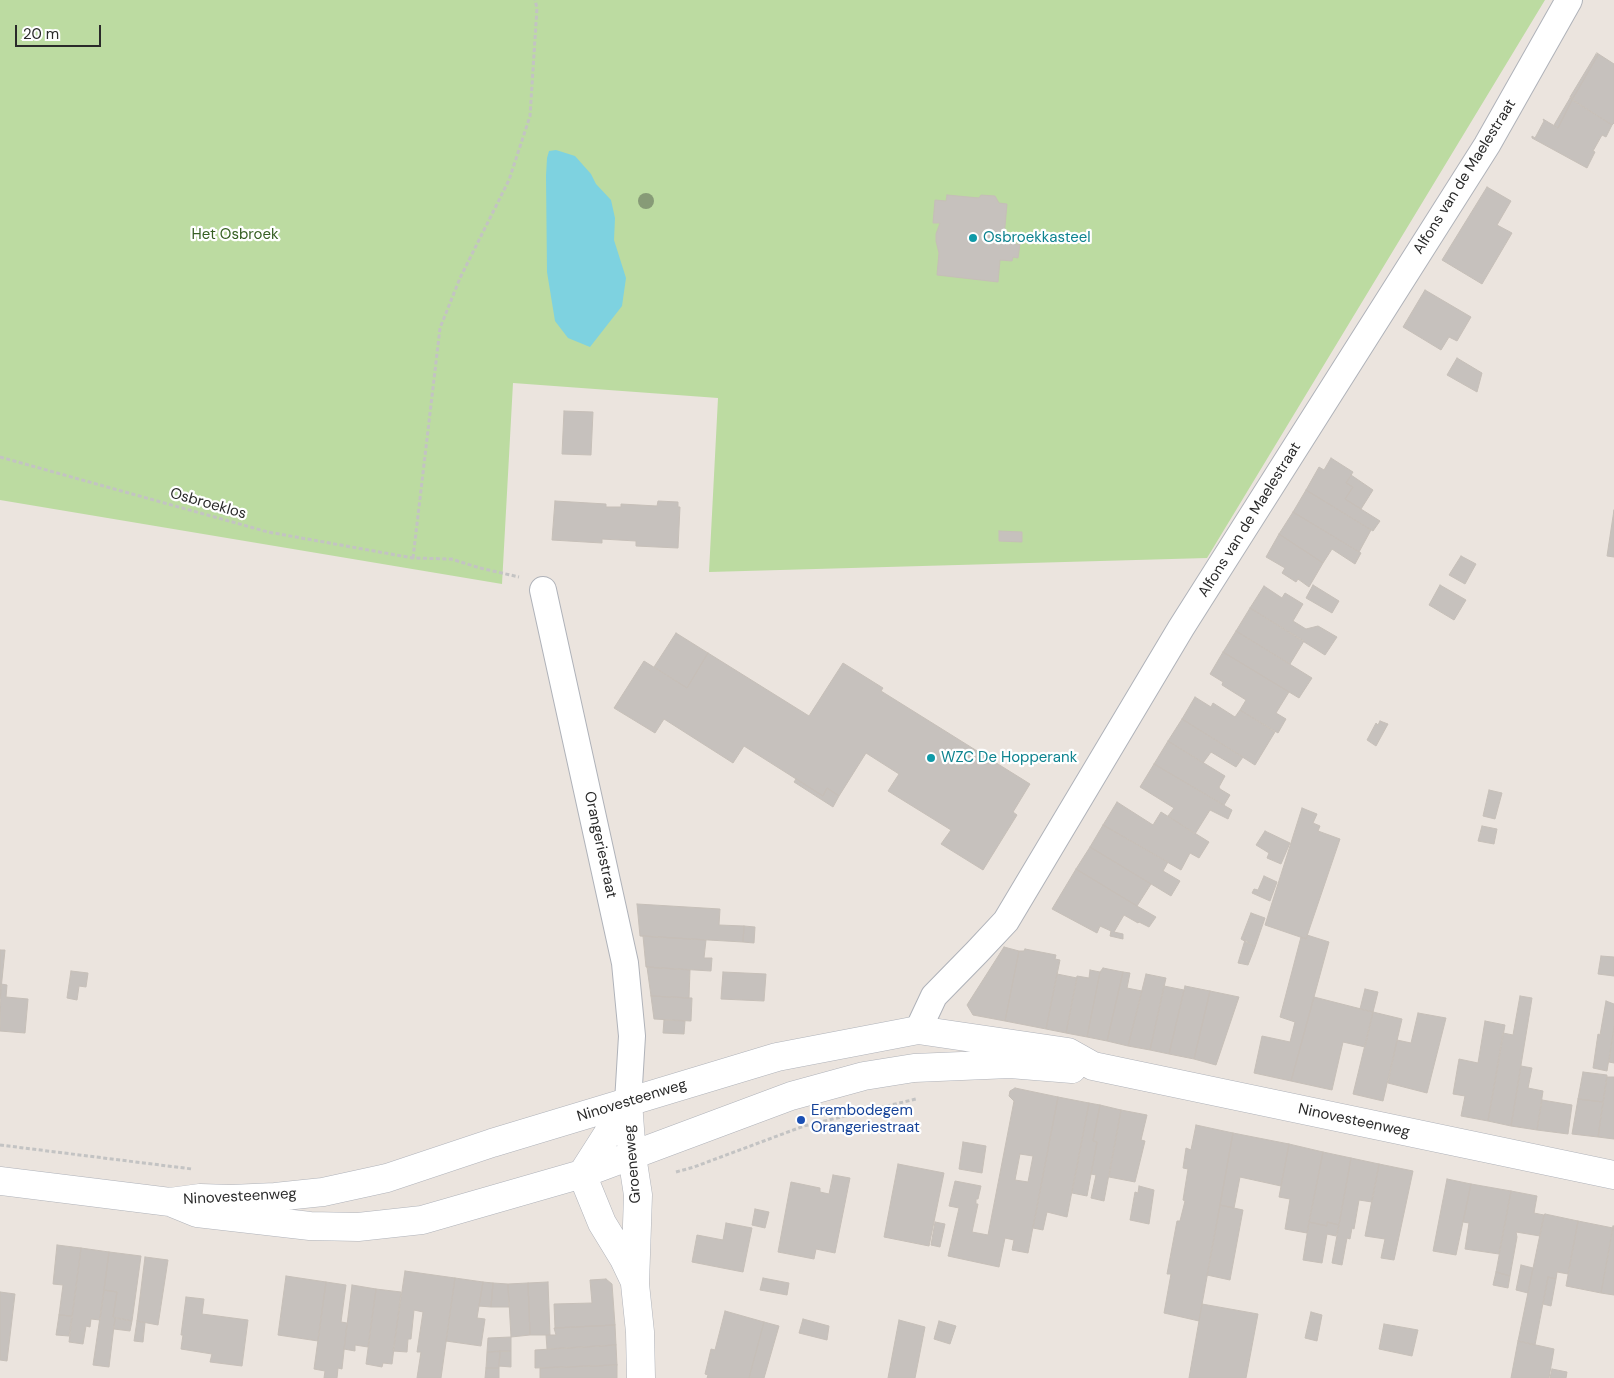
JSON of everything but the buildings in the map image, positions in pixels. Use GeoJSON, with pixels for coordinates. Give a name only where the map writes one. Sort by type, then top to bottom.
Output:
{"type":"FeatureCollection","features":[{"type":"Feature","properties":{"kind":"main road","name":"Ninovesteenweg"},"geometry":{"type":"LineString","coordinates":[[0,1181],[170,1202],[200,1198],[275,1197],[323,1192],[387,1178],[480,1147],[777,1057],[918,1030],[1068,1052],[1093,1066],[1614,1175]]}},
{"type":"Feature","properties":{"kind":"main road","name":"Ninovesteenweg"},"geometry":{"type":"LineString","coordinates":[[170,1202],[196,1213],[310,1226],[358,1227],[422,1220],[582,1174],[791,1096],[864,1076],[914,1068],[1010,1064],[1069,1069],[1093,1066]]}},
{"type":"Feature","properties":{"kind":"main road","name":"Groeneweg"},"geometry":{"type":"LineString","coordinates":[[628,1102],[632,1156],[638,1196],[635,1284],[640,1332],[641,1378]]}},
{"type":"Feature","properties":{"kind":"main road","name":"Groeneweg"},"geometry":{"type":"LineString","coordinates":[[628,1102],[582,1174],[602,1223],[624,1259],[635,1284]]}},
{"type":"Feature","properties":{"kind":"street","name":"Alfons van de Maelestraat"},"geometry":{"type":"LineString","coordinates":[[918,1030],[934,996],[978,952],[1006,920],[1182,628],[1487,145],[1569,0]]}},
{"type":"Feature","properties":{"kind":"street","name":"Orangeriestraat"},"geometry":{"type":"LineString","coordinates":[[544,590],[625,963],[632,1036],[628,1102]]}},
{"type":"Feature","properties":{"kind":"path"},"geometry":{"type":"LineString","coordinates":[[413,558],[440,328],[460,278],[509,180],[530,116],[537,8],[535,0]]}},
{"type":"Feature","properties":{"kind":"path","name":"Osbroeklos"},"geometry":{"type":"LineString","coordinates":[[0,457],[268,532],[413,558],[451,559],[480,568],[505,572],[526,579],[544,590]]}},
{"type":"Feature","properties":{"kind":"path"},"geometry":{"type":"LineString","coordinates":[[636,1182],[694,1167],[804,1126],[916,1099]]}},
{"type":"Feature","properties":{"kind":"green space","name":"Het Osbroek"},"geometry":{"type":"Polygon","coordinates":[[[0,0],[1545,0],[1207,558],[709,572],[718,398],[513,383],[502,584],[0,500],[0,0]]]}},
{"type":"Feature","properties":{"kind":"water"},"geometry":{"type":"Polygon","coordinates":[[[556,150],[575,156],[611,200],[615,218],[614,240],[626,278],[622,306],[590,347],[568,338],[555,321],[547,272],[546,176],[549,151],[556,150]]]}},
{"type":"Feature","properties":{"kind":"place","name":"Osbroekkasteel"},"geometry":{"type":"Point","coordinates":[973,238]}},
{"type":"Feature","properties":{"kind":"place","name":"WZC De Hopperank"},"geometry":{"type":"Point","coordinates":[931,758]}},
{"type":"Feature","properties":{"kind":"place","name":"Erembodegem Orangeriestraat"},"geometry":{"type":"Point","coordinates":[801,1120]}}]}
